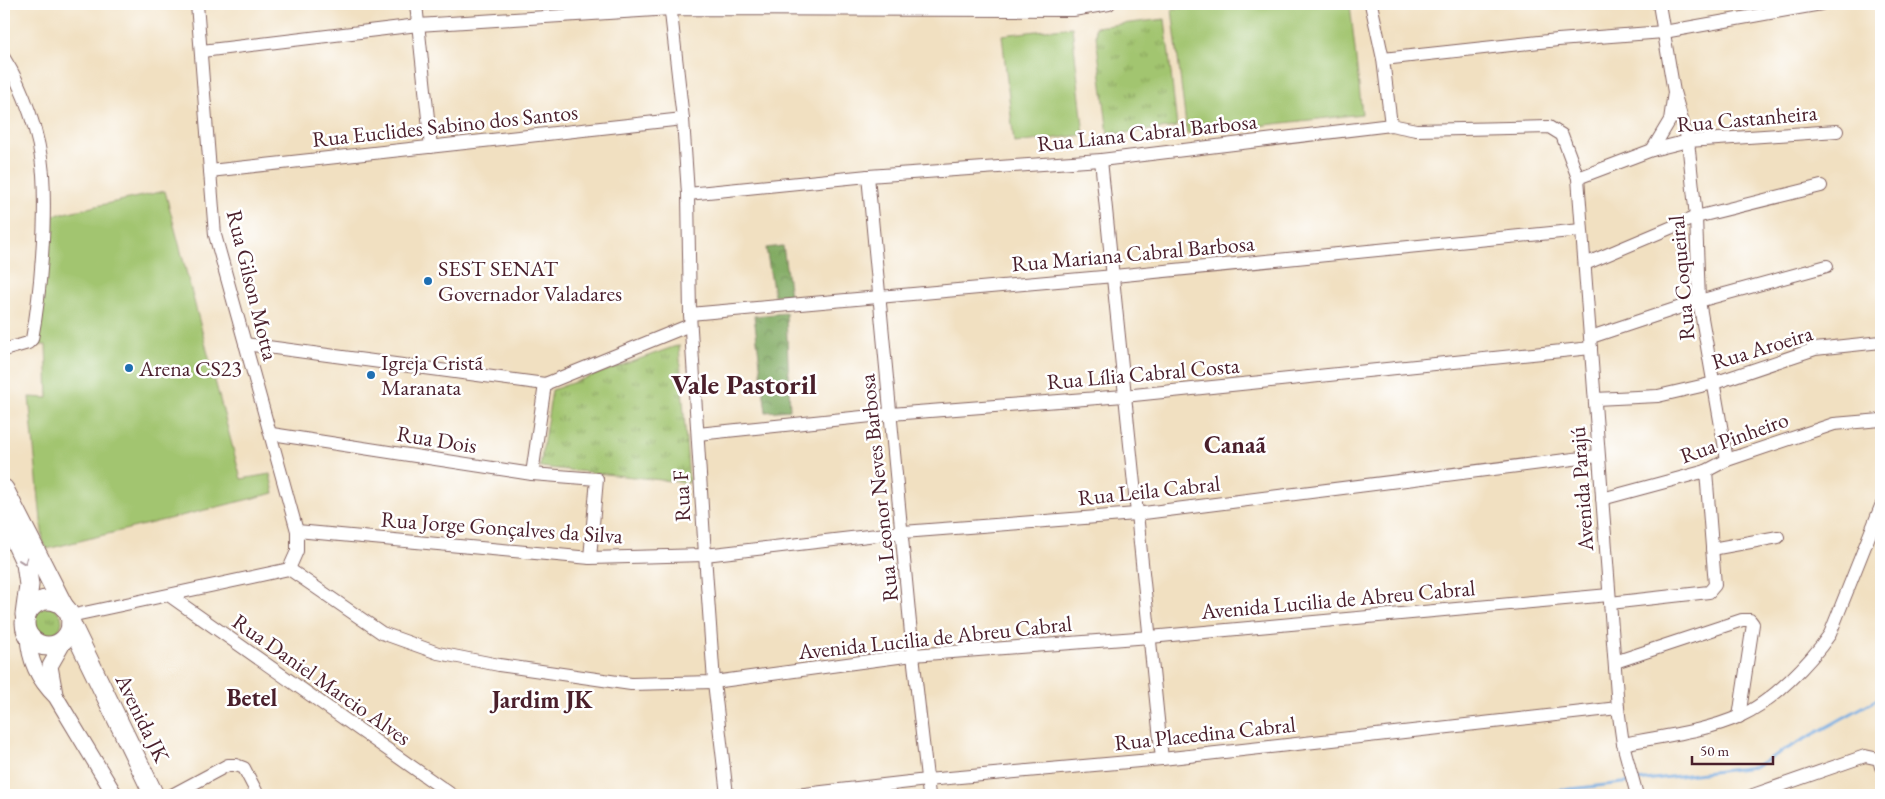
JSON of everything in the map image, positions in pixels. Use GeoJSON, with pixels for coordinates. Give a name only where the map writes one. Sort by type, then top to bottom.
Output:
{"type":"FeatureCollection","features":[{"type":"Feature","properties":{"kind":"main road","name":"Avenida JK"},"geometry":{"type":"LineString","coordinates":[[4,489],[65,628],[89,662],[154,795]]}},
{"type":"Feature","properties":{"kind":"main road"},"geometry":{"type":"LineString","coordinates":[[4,517],[26,564],[29,585],[26,615],[25,629],[33,640],[53,646],[65,628],[56,601],[45,600],[35,603],[26,615]]}},
{"type":"Feature","properties":{"kind":"main road","name":"Avenida JK"},"geometry":{"type":"LineString","coordinates":[[65,628],[67,654],[89,662]]}},
{"type":"Feature","properties":{"kind":"street","name":"Rua Gilson Motta"},"geometry":{"type":"LineString","coordinates":[[197,4],[215,234],[272,434],[297,531],[297,551],[289,569]]}},
{"type":"Feature","properties":{"kind":"street"},"geometry":{"type":"LineString","coordinates":[[416,4],[431,147]]}},
{"type":"Feature","properties":{"kind":"street"},"geometry":{"type":"LineString","coordinates":[[202,51],[418,25],[670,6],[1073,10],[1109,4]]}},
{"type":"Feature","properties":{"kind":"street"},"geometry":{"type":"LineString","coordinates":[[1371,4],[1383,59],[1391,125]]}},
{"type":"Feature","properties":{"kind":"street"},"geometry":{"type":"LineString","coordinates":[[1652,150],[1670,120],[1674,92],[1659,4]]}},
{"type":"Feature","properties":{"kind":"street"},"geometry":{"type":"LineString","coordinates":[[1383,59],[1558,40],[1664,32],[1821,4]]}},
{"type":"Feature","properties":{"kind":"street","name":"Rua F"},"geometry":{"type":"LineString","coordinates":[[670,6],[683,119],[688,194],[690,320],[704,555],[714,682],[728,795]]}},
{"type":"Feature","properties":{"kind":"street"},"geometry":{"type":"LineString","coordinates":[[4,58],[13,72],[32,118],[43,173],[41,250],[32,339],[28,343],[4,350]]}},
{"type":"Feature","properties":{"kind":"street","name":"Rua Coqueiral"},"geometry":{"type":"LineString","coordinates":[[1674,92],[1688,141],[1696,217],[1699,301],[1727,460]]}},
{"type":"Feature","properties":{"kind":"street","name":"Rua Euclides Sabino dos Santos"},"geometry":{"type":"LineString","coordinates":[[210,171],[683,119]]}},
{"type":"Feature","properties":{"kind":"street","name":"Rua Liana Cabral Barbosa"},"geometry":{"type":"LineString","coordinates":[[688,194],[868,176],[1101,160],[1391,125],[1416,130],[1549,127],[1562,135],[1578,178]]}},
{"type":"Feature","properties":{"kind":"street","name":"Rua Castanheira"},"geometry":{"type":"LineString","coordinates":[[1578,178],[1652,150],[1688,141],[1837,131]]}},
{"type":"Feature","properties":{"kind":"street"},"geometry":{"type":"LineString","coordinates":[[1101,160],[1162,759]]}},
{"type":"Feature","properties":{"kind":"street","name":"Rua Leonor Neves Barbosa"},"geometry":{"type":"LineString","coordinates":[[868,176],[903,532],[913,655],[929,795]]}},
{"type":"Feature","properties":{"kind":"street","name":"Avenida Parajú"},"geometry":{"type":"LineString","coordinates":[[1578,178],[1618,708],[1624,744],[1637,795]]}},
{"type":"Feature","properties":{"kind":"street"},"geometry":{"type":"LineString","coordinates":[[1585,264],[1696,217],[1821,186]]}},
{"type":"Feature","properties":{"kind":"street","name":"Rua Mariana Cabral Barbosa"},"geometry":{"type":"LineString","coordinates":[[545,384],[690,320],[879,297],[1581,230]]}},
{"type":"Feature","properties":{"kind":"street","name":"Rua Lília Cabral Costa"},"geometry":{"type":"LineString","coordinates":[[698,434],[891,414],[1124,396],[1591,342],[1699,301],[1826,266]]}},
{"type":"Feature","properties":{"kind":"street","name":"Rua Aroeira"},"geometry":{"type":"LineString","coordinates":[[1595,399],[1658,396],[1714,383],[1815,349],[1881,342]]}},
{"type":"Feature","properties":{"kind":"street"},"geometry":{"type":"LineString","coordinates":[[245,344],[545,384],[532,474]]}},
{"type":"Feature","properties":{"kind":"street","name":"Rua Pinheiro"},"geometry":{"type":"LineString","coordinates":[[1602,499],[1706,471],[1727,460],[1834,424],[1881,420]]}},
{"type":"Feature","properties":{"kind":"street","name":"Rua Dois"},"geometry":{"type":"LineString","coordinates":[[272,434],[532,474],[597,479],[590,558]]}},
{"type":"Feature","properties":{"kind":"street","name":"Rua Leila Cabral"},"geometry":{"type":"LineString","coordinates":[[704,555],[903,532],[1136,514],[1598,456]]}},
{"type":"Feature","properties":{"kind":"street"},"geometry":{"type":"LineString","coordinates":[[1706,471],[1712,549],[1778,537]]}},
{"type":"Feature","properties":{"kind":"street"},"geometry":{"type":"LineString","coordinates":[[1624,744],[1721,724],[1754,710],[1772,695],[1817,652],[1826,640],[1847,596],[1881,506]]}},
{"type":"Feature","properties":{"kind":"street","name":"Rua Jorge Gonçalves da Silva"},"geometry":{"type":"LineString","coordinates":[[297,531],[590,558],[704,555]]}},
{"type":"Feature","properties":{"kind":"street","name":"Avenida Lucilia de Abreu Cabral"},"geometry":{"type":"LineString","coordinates":[[289,569],[382,633],[438,653],[499,665],[631,684],[714,682],[913,655],[1709,592],[1715,585],[1712,549]]}},
{"type":"Feature","properties":{"kind":"street"},"geometry":{"type":"LineString","coordinates":[[56,697],[50,670],[65,628],[170,596],[289,569]]}},
{"type":"Feature","properties":{"kind":"street","name":"Rua Daniel Marcio Alves"},"geometry":{"type":"LineString","coordinates":[[170,596],[452,795]]}},
{"type":"Feature","properties":{"kind":"street"},"geometry":{"type":"LineString","coordinates":[[1615,662],[1742,620],[1750,620],[1753,624],[1739,717]]}},
{"type":"Feature","properties":{"kind":"street"},"geometry":{"type":"LineString","coordinates":[[33,640],[28,651],[33,666],[46,687],[56,697],[115,795]]}},
{"type":"Feature","properties":{"kind":"street","name":"Rua Placedina Cabral"},"geometry":{"type":"LineString","coordinates":[[796,795],[928,780],[1162,759],[1618,708]]}},
{"type":"Feature","properties":{"kind":"street"},"geometry":{"type":"LineString","coordinates":[[1753,795],[1865,756],[1879,759],[1881,767]]}},
{"type":"Feature","properties":{"kind":"street"},"geometry":{"type":"LineString","coordinates":[[172,795],[228,766],[236,765],[244,768],[258,795]]}},
{"type":"Feature","properties":{"kind":"green space"},"geometry":{"type":"Polygon","coordinates":[[[1216,4],[1350,4],[1362,114],[1187,134],[1172,9],[1216,4]]]}},
{"type":"Feature","properties":{"kind":"green space"},"geometry":{"type":"Polygon","coordinates":[[[1165,19],[1177,127],[1108,135],[1095,27],[1165,19]]]}},
{"type":"Feature","properties":{"kind":"green space"},"geometry":{"type":"Polygon","coordinates":[[[1072,27],[1084,135],[1014,143],[1002,35],[1072,27]]]}},
{"type":"Feature","properties":{"kind":"green space","name":"Arena CS23"},"geometry":{"type":"Polygon","coordinates":[[[165,191],[241,479],[270,474],[274,493],[47,549],[43,541],[29,397],[48,398],[46,345],[34,345],[46,217],[165,191]]]}},
{"type":"Feature","properties":{"kind":"green space"},"geometry":{"type":"Polygon","coordinates":[[[783,246],[790,295],[774,295],[766,248],[783,246]]]}},
{"type":"Feature","properties":{"kind":"green space"},"geometry":{"type":"Polygon","coordinates":[[[786,313],[790,410],[766,412],[754,316],[786,313]]]}},
{"type":"Feature","properties":{"kind":"green space"},"geometry":{"type":"Polygon","coordinates":[[[679,345],[689,483],[540,467],[552,390],[679,345]]]}},
{"type":"Feature","properties":{"kind":"green space"},"geometry":{"type":"Polygon","coordinates":[[[48,607],[58,611],[62,621],[58,631],[48,635],[38,631],[34,621],[38,611],[48,607]]]}},
{"type":"Feature","properties":{"kind":"waterway"},"geometry":{"type":"LineString","coordinates":[[1637,781],[1754,767],[1881,697]]}},
{"type":"Feature","properties":{"kind":"waterway"},"geometry":{"type":"LineString","coordinates":[[1520,795],[1631,782]]}},
{"type":"Feature","properties":{"kind":"place","name":"SEST SENAT Governador Valadares"},"geometry":{"type":"Point","coordinates":[428,281]}},
{"type":"Feature","properties":{"kind":"place","name":"Arena CS23"},"geometry":{"type":"Point","coordinates":[129,368]}},
{"type":"Feature","properties":{"kind":"place","name":"Igreja Cristã Maranata"},"geometry":{"type":"Point","coordinates":[371,375]}},
{"type":"Feature","properties":{"kind":"district","name":"Vale Pastoril"},"geometry":{"type":"Point","coordinates":[744,384]}},
{"type":"Feature","properties":{"kind":"district","name":"Canaã"},"geometry":{"type":"Point","coordinates":[1235,445]}},
{"type":"Feature","properties":{"kind":"district","name":"Betel"},"geometry":{"type":"Point","coordinates":[252,698]}},
{"type":"Feature","properties":{"kind":"district","name":"Jardim JK"},"geometry":{"type":"Point","coordinates":[542,700]}}]}
